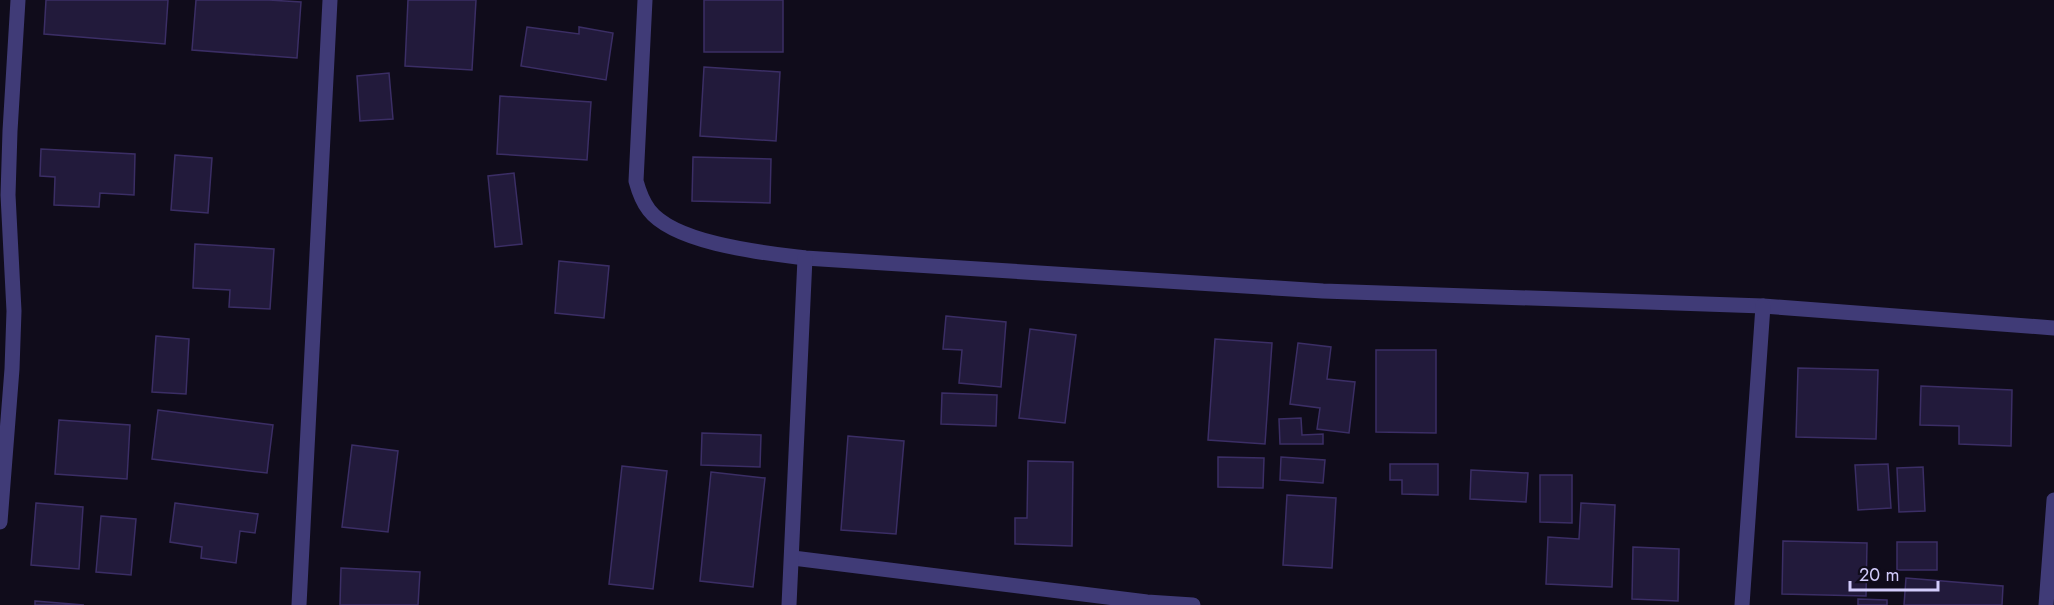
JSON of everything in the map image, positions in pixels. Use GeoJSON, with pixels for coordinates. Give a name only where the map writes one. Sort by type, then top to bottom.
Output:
{"type":"FeatureCollection","features":[{"type":"Feature","properties":{"kind":"street"},"geometry":{"type":"LineString","coordinates":[[0,522],[12,369],[14,311],[8,195],[18,0]]}},
{"type":"Feature","properties":{"kind":"street"},"geometry":{"type":"LineString","coordinates":[[299,605],[330,0]]}},
{"type":"Feature","properties":{"kind":"street"},"geometry":{"type":"LineString","coordinates":[[645,0],[636,181],[641,199],[650,213],[669,226],[735,249],[805,258],[1323,291],[1763,306],[2054,328]]}},
{"type":"Feature","properties":{"kind":"street"},"geometry":{"type":"LineString","coordinates":[[789,605],[793,558],[805,258]]}},
{"type":"Feature","properties":{"kind":"street"},"geometry":{"type":"LineString","coordinates":[[1742,605],[1763,306]]}},
{"type":"Feature","properties":{"kind":"street"},"geometry":{"type":"LineString","coordinates":[[2046,605],[2054,500]]}},
{"type":"Feature","properties":{"kind":"street"},"geometry":{"type":"LineString","coordinates":[[793,558],[1147,602],[1193,605]]}},
{"type":"Feature","properties":{"kind":"building"},"geometry":{"type":"Polygon","coordinates":[[[46,0],[168,0],[165,44],[44,34],[46,0]]]}},
{"type":"Feature","properties":{"kind":"building"},"geometry":{"type":"Polygon","coordinates":[[[196,0],[301,2],[297,58],[192,50],[196,0]]]}},
{"type":"Feature","properties":{"kind":"building"},"geometry":{"type":"Polygon","coordinates":[[[408,0],[476,0],[472,70],[405,66],[408,0]]]}},
{"type":"Feature","properties":{"kind":"building"},"geometry":{"type":"Polygon","coordinates":[[[704,0],[783,0],[783,52],[704,52],[704,0]]]}},
{"type":"Feature","properties":{"kind":"building"},"geometry":{"type":"Polygon","coordinates":[[[527,27],[579,34],[579,27],[613,33],[606,80],[521,66],[527,27]]]}},
{"type":"Feature","properties":{"kind":"building"},"geometry":{"type":"Polygon","coordinates":[[[704,67],[780,72],[776,141],[700,136],[704,67]]]}},
{"type":"Feature","properties":{"kind":"building"},"geometry":{"type":"Polygon","coordinates":[[[389,73],[393,119],[360,121],[357,76],[389,73]]]}},
{"type":"Feature","properties":{"kind":"building"},"geometry":{"type":"Polygon","coordinates":[[[500,96],[591,102],[587,160],[497,154],[500,96]]]}},
{"type":"Feature","properties":{"kind":"building"},"geometry":{"type":"Polygon","coordinates":[[[41,149],[135,154],[134,195],[100,193],[99,207],[54,205],[55,177],[40,176],[41,149]]]}},
{"type":"Feature","properties":{"kind":"building"},"geometry":{"type":"Polygon","coordinates":[[[175,155],[212,158],[208,213],[171,210],[175,155]]]}},
{"type":"Feature","properties":{"kind":"building"},"geometry":{"type":"Polygon","coordinates":[[[693,157],[771,159],[770,203],[692,201],[693,157]]]}},
{"type":"Feature","properties":{"kind":"building"},"geometry":{"type":"Polygon","coordinates":[[[514,173],[522,244],[495,247],[488,176],[514,173]]]}},
{"type":"Feature","properties":{"kind":"building"},"geometry":{"type":"Polygon","coordinates":[[[195,244],[274,249],[270,309],[229,307],[230,290],[193,288],[195,244]]]}},
{"type":"Feature","properties":{"kind":"building"},"geometry":{"type":"Polygon","coordinates":[[[559,261],[609,266],[604,318],[555,313],[559,261]]]}},
{"type":"Feature","properties":{"kind":"building"},"geometry":{"type":"Polygon","coordinates":[[[946,316],[1006,322],[1001,387],[959,383],[962,350],[943,349],[946,316]]]}},
{"type":"Feature","properties":{"kind":"building"},"geometry":{"type":"Polygon","coordinates":[[[1030,329],[1076,335],[1065,423],[1019,418],[1030,329]]]}},
{"type":"Feature","properties":{"kind":"building"},"geometry":{"type":"Polygon","coordinates":[[[156,336],[189,339],[186,394],[152,392],[156,336]]]}},
{"type":"Feature","properties":{"kind":"building"},"geometry":{"type":"Polygon","coordinates":[[[1215,339],[1272,343],[1265,444],[1208,440],[1215,339]]]}},
{"type":"Feature","properties":{"kind":"building"},"geometry":{"type":"Polygon","coordinates":[[[1298,343],[1331,347],[1327,379],[1355,382],[1349,433],[1317,429],[1320,408],[1290,404],[1298,343]]]}},
{"type":"Feature","properties":{"kind":"building"},"geometry":{"type":"Polygon","coordinates":[[[1376,350],[1436,350],[1436,433],[1376,432],[1376,350]]]}},
{"type":"Feature","properties":{"kind":"building"},"geometry":{"type":"Polygon","coordinates":[[[1798,368],[1878,370],[1876,439],[1796,437],[1798,368]]]}},
{"type":"Feature","properties":{"kind":"building"},"geometry":{"type":"Polygon","coordinates":[[[1921,386],[2012,390],[2011,446],[1959,444],[1959,426],[1920,425],[1921,386]]]}},
{"type":"Feature","properties":{"kind":"building"},"geometry":{"type":"Polygon","coordinates":[[[942,393],[997,395],[996,426],[941,424],[942,393]]]}},
{"type":"Feature","properties":{"kind":"building"},"geometry":{"type":"Polygon","coordinates":[[[158,410],[273,425],[267,473],[152,459],[158,410]]]}},
{"type":"Feature","properties":{"kind":"building"},"geometry":{"type":"Polygon","coordinates":[[[1301,418],[1302,435],[1323,434],[1323,444],[1280,444],[1279,419],[1301,418]]]}},
{"type":"Feature","properties":{"kind":"building"},"geometry":{"type":"Polygon","coordinates":[[[59,420],[130,425],[127,479],[55,474],[59,420]]]}},
{"type":"Feature","properties":{"kind":"building"},"geometry":{"type":"Polygon","coordinates":[[[702,433],[761,435],[760,467],[701,465],[702,433]]]}},
{"type":"Feature","properties":{"kind":"building"},"geometry":{"type":"Polygon","coordinates":[[[848,436],[904,441],[896,534],[841,530],[848,436]]]}},
{"type":"Feature","properties":{"kind":"building"},"geometry":{"type":"Polygon","coordinates":[[[352,445],[398,451],[388,532],[342,527],[352,445]]]}},
{"type":"Feature","properties":{"kind":"building"},"geometry":{"type":"Polygon","coordinates":[[[1218,457],[1264,458],[1263,488],[1218,487],[1218,457]]]}},
{"type":"Feature","properties":{"kind":"building"},"geometry":{"type":"Polygon","coordinates":[[[1281,457],[1325,460],[1323,483],[1280,480],[1281,457]]]}},
{"type":"Feature","properties":{"kind":"building"},"geometry":{"type":"Polygon","coordinates":[[[1028,461],[1073,462],[1072,546],[1015,544],[1015,518],[1027,518],[1028,461]]]}},
{"type":"Feature","properties":{"kind":"building"},"geometry":{"type":"Polygon","coordinates":[[[1390,464],[1438,464],[1438,495],[1402,494],[1402,480],[1390,480],[1390,464]]]}},
{"type":"Feature","properties":{"kind":"building"},"geometry":{"type":"Polygon","coordinates":[[[1888,464],[1891,508],[1858,510],[1855,465],[1888,464]]]}},
{"type":"Feature","properties":{"kind":"building"},"geometry":{"type":"Polygon","coordinates":[[[622,466],[667,471],[653,589],[609,584],[622,466]]]}},
{"type":"Feature","properties":{"kind":"building"},"geometry":{"type":"Polygon","coordinates":[[[1923,467],[1925,511],[1899,512],[1897,468],[1923,467]]]}},
{"type":"Feature","properties":{"kind":"building"},"geometry":{"type":"Polygon","coordinates":[[[1471,470],[1528,473],[1526,502],[1470,499],[1471,470]]]}},
{"type":"Feature","properties":{"kind":"building"},"geometry":{"type":"Polygon","coordinates":[[[711,472],[765,478],[753,587],[700,581],[711,472]]]}},
{"type":"Feature","properties":{"kind":"building"},"geometry":{"type":"Polygon","coordinates":[[[1540,475],[1572,475],[1572,523],[1540,522],[1540,475]]]}},
{"type":"Feature","properties":{"kind":"building"},"geometry":{"type":"Polygon","coordinates":[[[1287,495],[1336,498],[1332,568],[1283,565],[1287,495]]]}},
{"type":"Feature","properties":{"kind":"building"},"geometry":{"type":"Polygon","coordinates":[[[36,503],[83,507],[79,569],[31,565],[36,503]]]}},
{"type":"Feature","properties":{"kind":"building"},"geometry":{"type":"Polygon","coordinates":[[[175,503],[258,514],[255,533],[240,531],[236,563],[201,558],[202,547],[170,542],[175,503]]]}},
{"type":"Feature","properties":{"kind":"building"},"geometry":{"type":"Polygon","coordinates":[[[1581,503],[1615,505],[1612,587],[1546,584],[1548,537],[1579,539],[1581,503]]]}},
{"type":"Feature","properties":{"kind":"building"},"geometry":{"type":"Polygon","coordinates":[[[101,516],[136,519],[131,575],[96,572],[101,516]]]}},
{"type":"Feature","properties":{"kind":"building"},"geometry":{"type":"Polygon","coordinates":[[[1783,541],[1867,543],[1866,596],[1782,594],[1783,541]]]}},
{"type":"Feature","properties":{"kind":"building"},"geometry":{"type":"Polygon","coordinates":[[[1897,542],[1937,542],[1937,570],[1897,570],[1897,542]]]}},
{"type":"Feature","properties":{"kind":"building"},"geometry":{"type":"Polygon","coordinates":[[[1633,547],[1679,549],[1678,601],[1632,599],[1633,547]]]}},
{"type":"Feature","properties":{"kind":"building"},"geometry":{"type":"Polygon","coordinates":[[[341,568],[420,572],[418,605],[340,605],[341,568]]]}},
{"type":"Feature","properties":{"kind":"building"},"geometry":{"type":"Polygon","coordinates":[[[1906,578],[2003,586],[2002,605],[1904,605],[1906,578]]]}},
{"type":"Feature","properties":{"kind":"building"},"geometry":{"type":"Polygon","coordinates":[[[1858,599],[1887,600],[1887,605],[1858,605],[1858,599]]]}},
{"type":"Feature","properties":{"kind":"building"},"geometry":{"type":"Polygon","coordinates":[[[35,601],[84,605],[35,605],[35,601]]]}}]}
